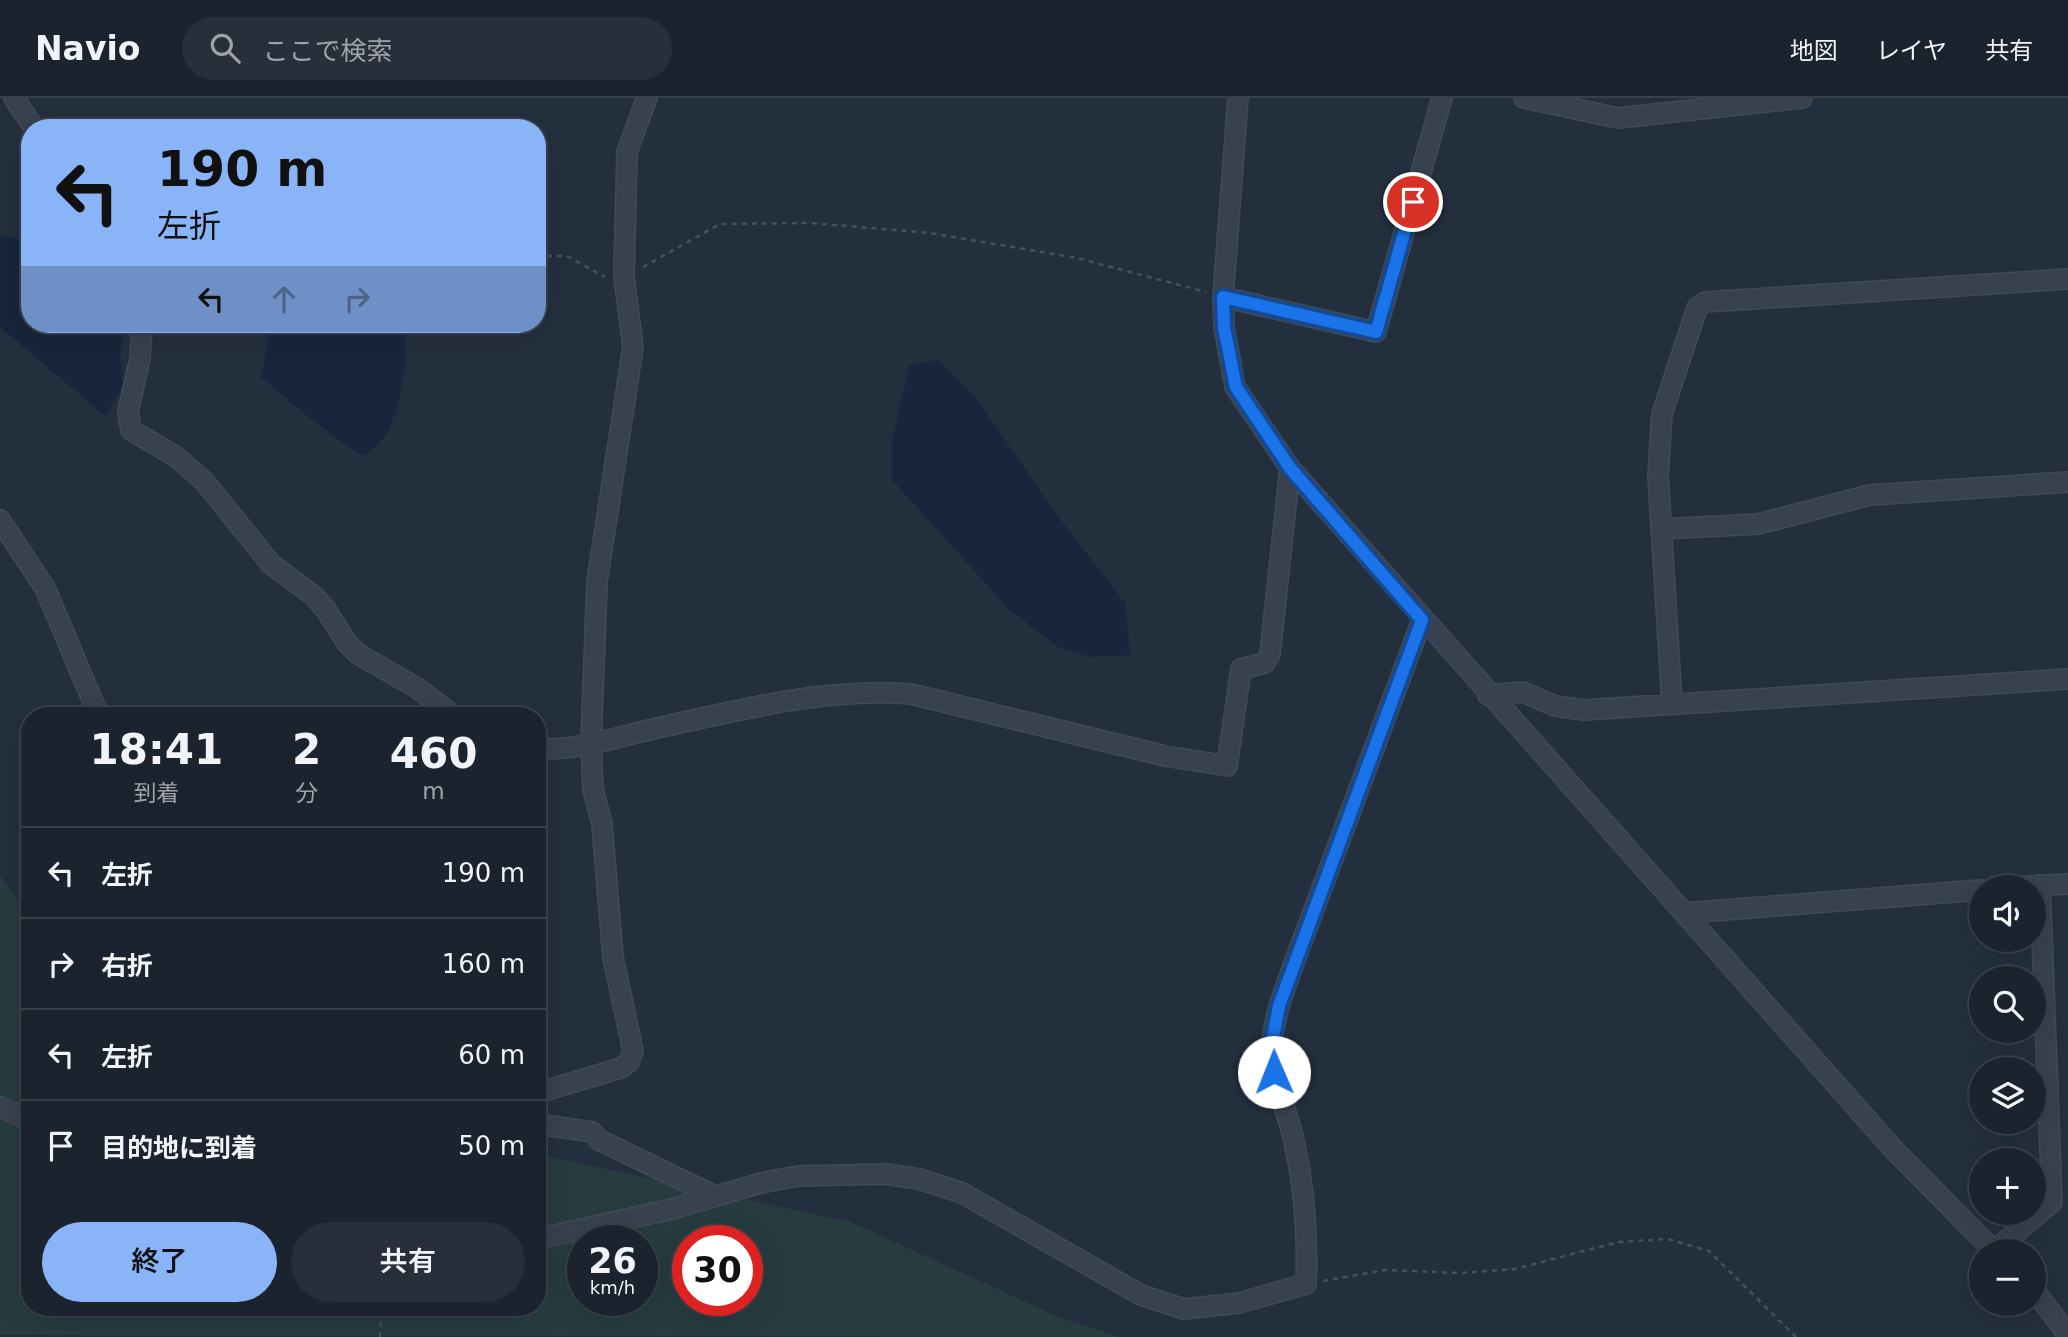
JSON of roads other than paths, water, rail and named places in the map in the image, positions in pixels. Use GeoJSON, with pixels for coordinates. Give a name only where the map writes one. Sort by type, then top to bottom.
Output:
{"type":"FeatureCollection","features":[{"type":"Feature","properties":{"kind":"street"},"geometry":{"type":"LineString","coordinates":[[14,98],[28,119]]}},
{"type":"Feature","properties":{"kind":"street"},"geometry":{"type":"LineString","coordinates":[[546,1090],[621,1068],[629,1062],[633,1051],[613,957],[603,824],[593,789],[590,743],[597,582],[633,347],[624,277],[627,152],[647,98]]}},
{"type":"Feature","properties":{"kind":"street"},"geometry":{"type":"LineString","coordinates":[[1238,98],[1223,297],[1224,327],[1236,387],[1290,468],[1422,620],[1895,1151],[1982,1239]]}},
{"type":"Feature","properties":{"kind":"street"},"geometry":{"type":"LineString","coordinates":[[1223,297],[1376,332],[1442,98]]}},
{"type":"Feature","properties":{"kind":"street"},"geometry":{"type":"LineString","coordinates":[[1524,98],[1618,118],[1802,98]]}},
{"type":"Feature","properties":{"kind":"street"},"geometry":{"type":"LineString","coordinates":[[1639,116],[1648,98]]}},
{"type":"Feature","properties":{"kind":"street"},"geometry":{"type":"LineString","coordinates":[[1672,704],[1658,475],[1662,414],[1696,308],[1705,302],[2068,279]]}},
{"type":"Feature","properties":{"kind":"street"},"geometry":{"type":"LineString","coordinates":[[141,333],[140,358],[128,412],[131,430],[175,456],[204,481],[271,564],[320,603],[358,654],[417,688],[442,707]]}},
{"type":"Feature","properties":{"kind":"street"},"geometry":{"type":"LineString","coordinates":[[546,747],[590,743],[741,710],[871,690],[911,694],[1165,756],[1227,766],[1241,669],[1265,663],[1270,654],[1290,468]]}},
{"type":"Feature","properties":{"kind":"street"},"geometry":{"type":"LineString","coordinates":[[1661,529],[1758,524],[1870,495],[2068,482]]}},
{"type":"Feature","properties":{"kind":"street"},"geometry":{"type":"LineString","coordinates":[[0,520],[45,588],[95,707]]}},
{"type":"Feature","properties":{"kind":"street"},"geometry":{"type":"LineString","coordinates":[[546,1237],[672,1209],[797,1176],[886,1174],[919,1180],[962,1193],[1142,1295],[1184,1309],[1239,1303],[1306,1284],[1309,1230],[1305,1199],[1294,1139],[1274,1072],[1272,1043],[1279,1006],[1297,954],[1422,620]]}},
{"type":"Feature","properties":{"kind":"street"},"geometry":{"type":"LineString","coordinates":[[1488,695],[1523,692],[1555,706],[1584,710],[2068,679]]}},
{"type":"Feature","properties":{"kind":"street"},"geometry":{"type":"LineString","coordinates":[[2046,885],[2068,884]]}},
{"type":"Feature","properties":{"kind":"street"},"geometry":{"type":"LineString","coordinates":[[1685,913],[1969,891]]}},
{"type":"Feature","properties":{"kind":"street"},"geometry":{"type":"LineString","coordinates":[[2008,1239],[2052,1202],[2043,952]]}},
{"type":"Feature","properties":{"kind":"street"},"geometry":{"type":"LineString","coordinates":[[0,1107],[21,1116]]}},
{"type":"Feature","properties":{"kind":"street"},"geometry":{"type":"LineString","coordinates":[[546,1125],[592,1132],[599,1140],[631,1157],[715,1196]]}},
{"type":"Feature","properties":{"kind":"street"},"geometry":{"type":"LineString","coordinates":[[2046,1306],[2068,1335]]}},
{"type":"Feature","properties":{"kind":"water"},"geometry":{"type":"Polygon","coordinates":[[[0,236],[21,239],[21,333],[123,333],[120,357],[123,385],[105,416],[0,327],[0,236]]]}},
{"type":"Feature","properties":{"kind":"water"},"geometry":{"type":"Polygon","coordinates":[[[269,333],[403,333],[405,365],[400,397],[385,436],[365,456],[326,430],[261,378],[269,333]]]}},
{"type":"Feature","properties":{"kind":"water"},"geometry":{"type":"Polygon","coordinates":[[[938,360],[977,399],[1054,511],[1125,603],[1130,655],[1090,657],[1058,647],[1010,610],[892,480],[892,440],[910,365],[938,360]]]}}]}
